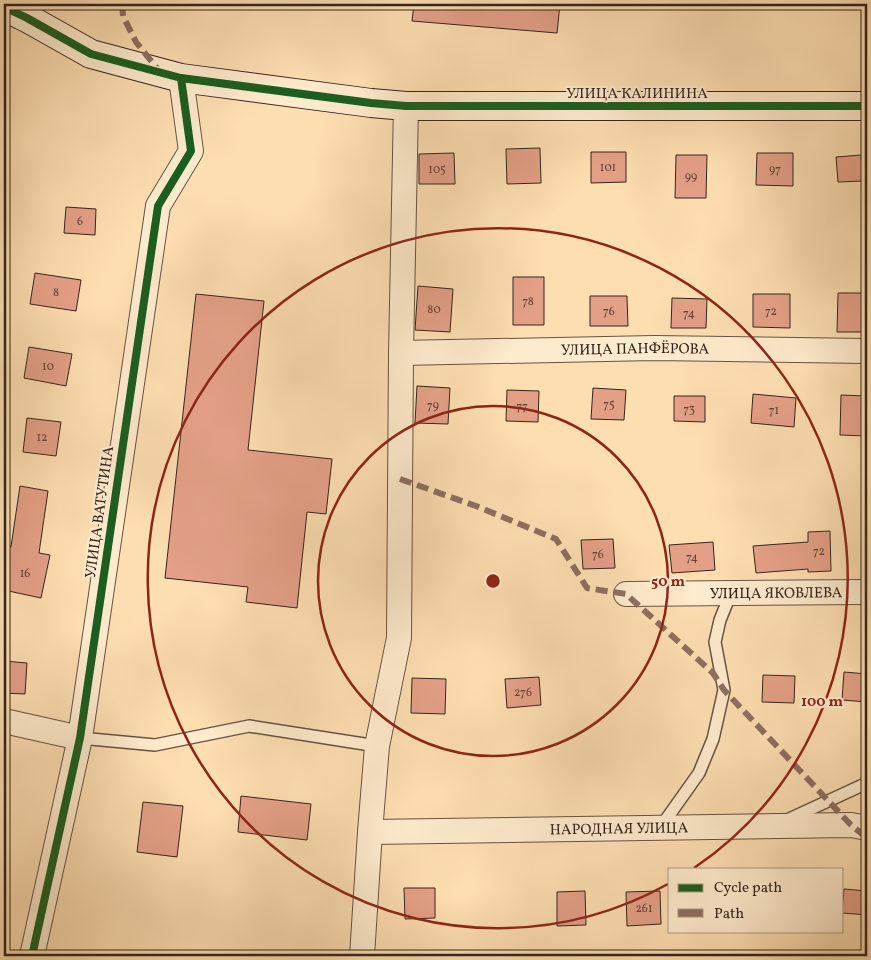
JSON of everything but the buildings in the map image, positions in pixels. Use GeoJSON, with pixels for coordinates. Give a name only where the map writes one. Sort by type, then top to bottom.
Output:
{"type":"FeatureCollection","features":[{"type":"Feature","properties":{"kind":"street","name":"УЛИЦА КАЛИНИНА"},"geometry":{"type":"LineString","coordinates":[[4,7],[91,54],[181,78],[371,103],[406,106],[867,106]]}},
{"type":"Feature","properties":{"kind":"street","name":"УЛИЦА ВАТУТИНА"},"geometry":{"type":"LineString","coordinates":[[32,956],[80,738],[158,206],[191,151],[181,78]]}},
{"type":"Feature","properties":{"kind":"street"},"geometry":{"type":"LineString","coordinates":[[362,956],[377,746],[399,638],[401,354],[406,106]]}},
{"type":"Feature","properties":{"kind":"street","name":"УЛИЦА ПАНФЁРОВА"},"geometry":{"type":"LineString","coordinates":[[401,354],[654,348],[867,351]]}},
{"type":"Feature","properties":{"kind":"street","name":"УЛИЦА ЯКОВЛЕВА"},"geometry":{"type":"LineString","coordinates":[[626,594],[867,592]]}},
{"type":"Feature","properties":{"kind":"street"},"geometry":{"type":"LineString","coordinates":[[4,721],[80,738]]}},
{"type":"Feature","properties":{"kind":"street","name":"НАРОДНАЯ УЛИЦА"},"geometry":{"type":"LineString","coordinates":[[370,832],[852,825],[867,828]]}},
{"type":"Feature","properties":{"kind":"lane"},"geometry":{"type":"LineString","coordinates":[[660,828],[699,773],[713,739],[724,690],[716,642],[720,620],[731,593]]}},
{"type":"Feature","properties":{"kind":"lane"},"geometry":{"type":"LineString","coordinates":[[80,738],[155,745],[249,726],[377,746]]}},
{"type":"Feature","properties":{"kind":"lane"},"geometry":{"type":"LineString","coordinates":[[772,826],[867,783]]}},
{"type":"Feature","properties":{"kind":"marked path"},"geometry":{"type":"LineString","coordinates":[[122,4],[123,16],[136,42],[160,72]]}},
{"type":"Feature","properties":{"kind":"marked path"},"geometry":{"type":"LineString","coordinates":[[400,479],[476,506],[556,539],[587,588],[626,594],[713,673],[724,690],[851,825],[867,838]]}},
{"type":"Feature","properties":{"kind":"cycle path"},"geometry":{"type":"LineString","coordinates":[[4,7],[91,54],[181,78],[371,103],[406,106],[867,106]]}},
{"type":"Feature","properties":{"kind":"cycle path"},"geometry":{"type":"LineString","coordinates":[[32,956],[80,738],[158,206],[191,151],[181,78]]}}]}
